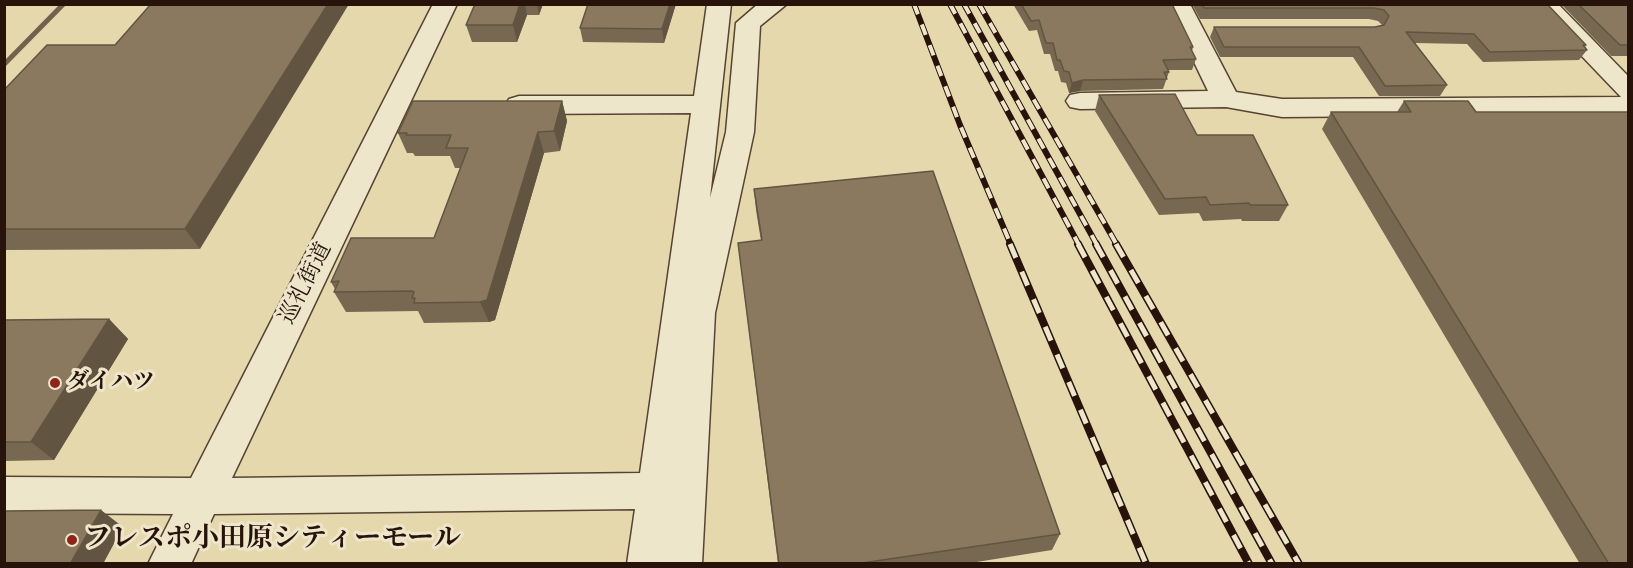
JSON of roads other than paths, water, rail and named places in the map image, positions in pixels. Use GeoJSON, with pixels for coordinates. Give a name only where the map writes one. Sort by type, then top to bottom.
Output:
{"type":"FeatureCollection","features":[{"type":"Feature","properties":{"kind":"street","name":"巡礼街道"},"geometry":{"type":"LineString","coordinates":[[169,564],[202,496],[409,105],[445,4]]}},
{"type":"Feature","properties":{"kind":"street"},"geometry":{"type":"LineString","coordinates":[[648,564],[719,4]]}},
{"type":"Feature","properties":{"kind":"street"},"geometry":{"type":"LineString","coordinates":[[681,564],[698,314],[740,132],[748,24],[774,4]]}},
{"type":"Feature","properties":{"kind":"street"},"geometry":{"type":"LineString","coordinates":[[1544,4],[1629,91]]}},
{"type":"Feature","properties":{"kind":"street"},"geometry":{"type":"LineString","coordinates":[[1193,20],[1226,99]]}},
{"type":"Feature","properties":{"kind":"street"},"geometry":{"type":"LineString","coordinates":[[1080,101],[1226,99],[1282,108],[1629,106]]}},
{"type":"Feature","properties":{"kind":"street"},"geometry":{"type":"LineString","coordinates":[[492,105],[706,104]]}},
{"type":"Feature","properties":{"kind":"street"},"geometry":{"type":"LineString","coordinates":[[4,495],[202,496],[657,491]]}},
{"type":"Feature","properties":{"kind":"waterway"},"geometry":{"type":"LineString","coordinates":[[4,66],[64,4]]}},
{"type":"Feature","properties":{"kind":"railway"},"geometry":{"type":"LineString","coordinates":[[914,4],[960,125],[1011,245]]}},
{"type":"Feature","properties":{"kind":"railway"},"geometry":{"type":"LineString","coordinates":[[950,4],[1079,245]]}},
{"type":"Feature","properties":{"kind":"railway"},"geometry":{"type":"LineString","coordinates":[[964,4],[1097,245]]}},
{"type":"Feature","properties":{"kind":"railway"},"geometry":{"type":"LineString","coordinates":[[979,4],[1117,245]]}},
{"type":"Feature","properties":{"kind":"railway"},"geometry":{"type":"LineString","coordinates":[[1010,244],[1146,564]]}},
{"type":"Feature","properties":{"kind":"railway"},"geometry":{"type":"LineString","coordinates":[[1078,244],[1249,564]]}},
{"type":"Feature","properties":{"kind":"railway"},"geometry":{"type":"LineString","coordinates":[[1096,244],[1272,564]]}},
{"type":"Feature","properties":{"kind":"railway"},"geometry":{"type":"LineString","coordinates":[[1116,244],[1299,564]]}},
{"type":"Feature","properties":{"kind":"place","name":"ダイハツ"},"geometry":{"type":"Point","coordinates":[55,383]}},
{"type":"Feature","properties":{"kind":"place","name":"フレスポ小田原シティーモール"},"geometry":{"type":"Point","coordinates":[72,540]}}]}
